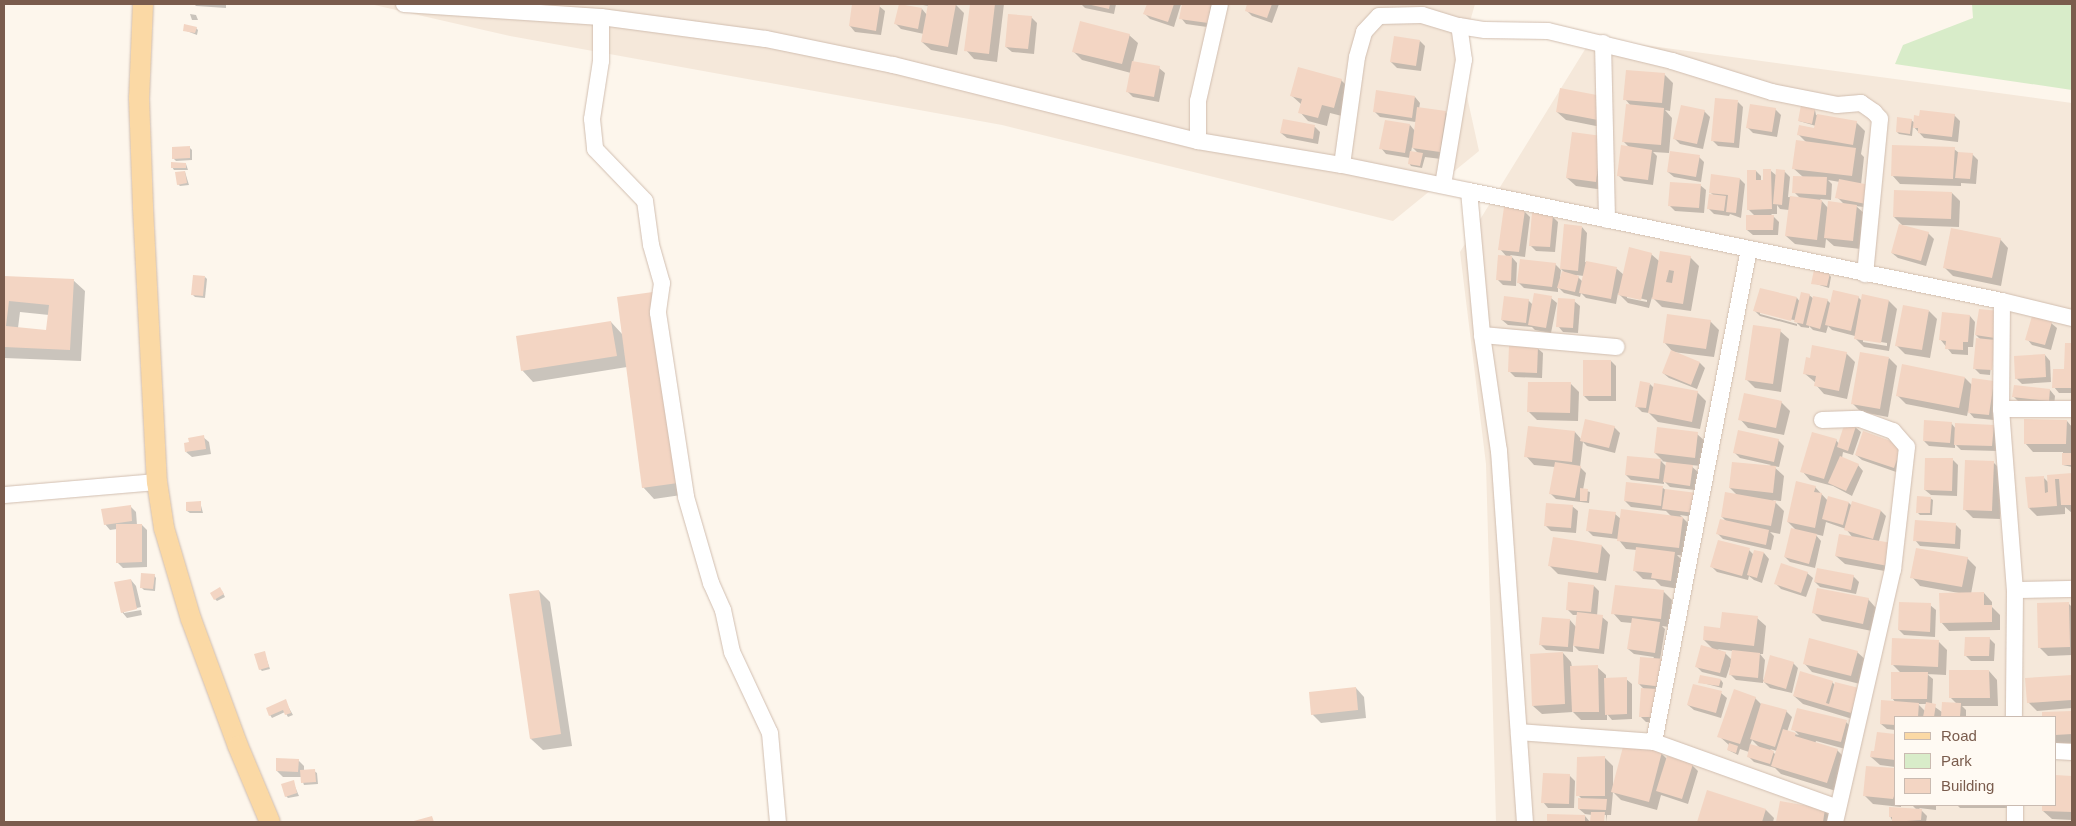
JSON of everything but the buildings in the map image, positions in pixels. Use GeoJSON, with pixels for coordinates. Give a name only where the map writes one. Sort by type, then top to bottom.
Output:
{"type":"FeatureCollection","features":[{"type":"Feature","properties":{"kind":"main road"},"geometry":{"type":"LineString","coordinates":[[143,4],[139,107],[157,482],[164,528],[191,619],[238,746],[270,822]]}},
{"type":"Feature","properties":{"kind":"street"},"geometry":{"type":"LineString","coordinates":[[404,4],[601,17],[766,39],[893,65],[1198,140],[1443,185],[2002,301],[2072,318]]}},
{"type":"Feature","properties":{"kind":"street"},"geometry":{"type":"LineString","coordinates":[[1198,140],[1198,100],[1220,4]]}},
{"type":"Feature","properties":{"kind":"street"},"geometry":{"type":"LineString","coordinates":[[1342,165],[1357,57],[1364,32],[1379,16],[1422,15],[1459,26],[1484,30],[1548,31],[1672,61],[1772,92],[1837,105],[1860,103],[1874,112],[1880,119],[1865,274]]}},
{"type":"Feature","properties":{"kind":"street"},"geometry":{"type":"LineString","coordinates":[[601,17],[601,61],[592,119],[595,149],[645,201],[651,245],[662,283],[658,313],[686,498],[711,583],[723,610],[732,652],[770,734],[778,822]]}},
{"type":"Feature","properties":{"kind":"street"},"geometry":{"type":"LineString","coordinates":[[1443,185],[1464,60],[1459,26]]}},
{"type":"Feature","properties":{"kind":"street"},"geometry":{"type":"LineString","coordinates":[[1603,43],[1607,220]]}},
{"type":"Feature","properties":{"kind":"street"},"geometry":{"type":"LineString","coordinates":[[1469,191],[1482,334],[1499,451],[1525,822]]}},
{"type":"Feature","properties":{"kind":"street"},"geometry":{"type":"LineString","coordinates":[[1654,742],[1749,249]]}},
{"type":"Feature","properties":{"kind":"street"},"geometry":{"type":"LineString","coordinates":[[2002,301],[2001,409],[2015,590],[2014,716]]}},
{"type":"Feature","properties":{"kind":"street"},"geometry":{"type":"LineString","coordinates":[[1482,334],[1616,346]]}},
{"type":"Feature","properties":{"kind":"street"},"geometry":{"type":"LineString","coordinates":[[2001,409],[2072,409]]}},
{"type":"Feature","properties":{"kind":"street"},"geometry":{"type":"LineString","coordinates":[[1519,732],[1654,742],[1837,815],[1893,569],[1907,447],[1893,431],[1860,419],[1822,420]]}},
{"type":"Feature","properties":{"kind":"street"},"geometry":{"type":"LineString","coordinates":[[4,495],[157,482]]}},
{"type":"Feature","properties":{"kind":"street"},"geometry":{"type":"LineString","coordinates":[[2015,590],[2072,589]]}},
{"type":"Feature","properties":{"kind":"street"},"geometry":{"type":"LineString","coordinates":[[2056,752],[2072,752]]}},
{"type":"Feature","properties":{"kind":"street"},"geometry":{"type":"LineString","coordinates":[[2015,806],[2015,822]]}},
{"type":"Feature","properties":{"kind":"shaded area"},"geometry":{"type":"Polygon","coordinates":[[[370,4],[1475,4],[1459,60],[1479,151],[1393,221],[1002,125],[510,36],[370,4]]]}},
{"type":"Feature","properties":{"kind":"shaded area"},"geometry":{"type":"Polygon","coordinates":[[[1592,38],[2072,103],[2072,822],[1496,822],[1486,464],[1460,252],[1592,38]]]}},
{"type":"Feature","properties":{"kind":"green space"},"geometry":{"type":"Polygon","coordinates":[[[1972,4],[2072,4],[2072,90],[1895,64],[1903,45],[1973,18],[1972,4]]]}}]}
